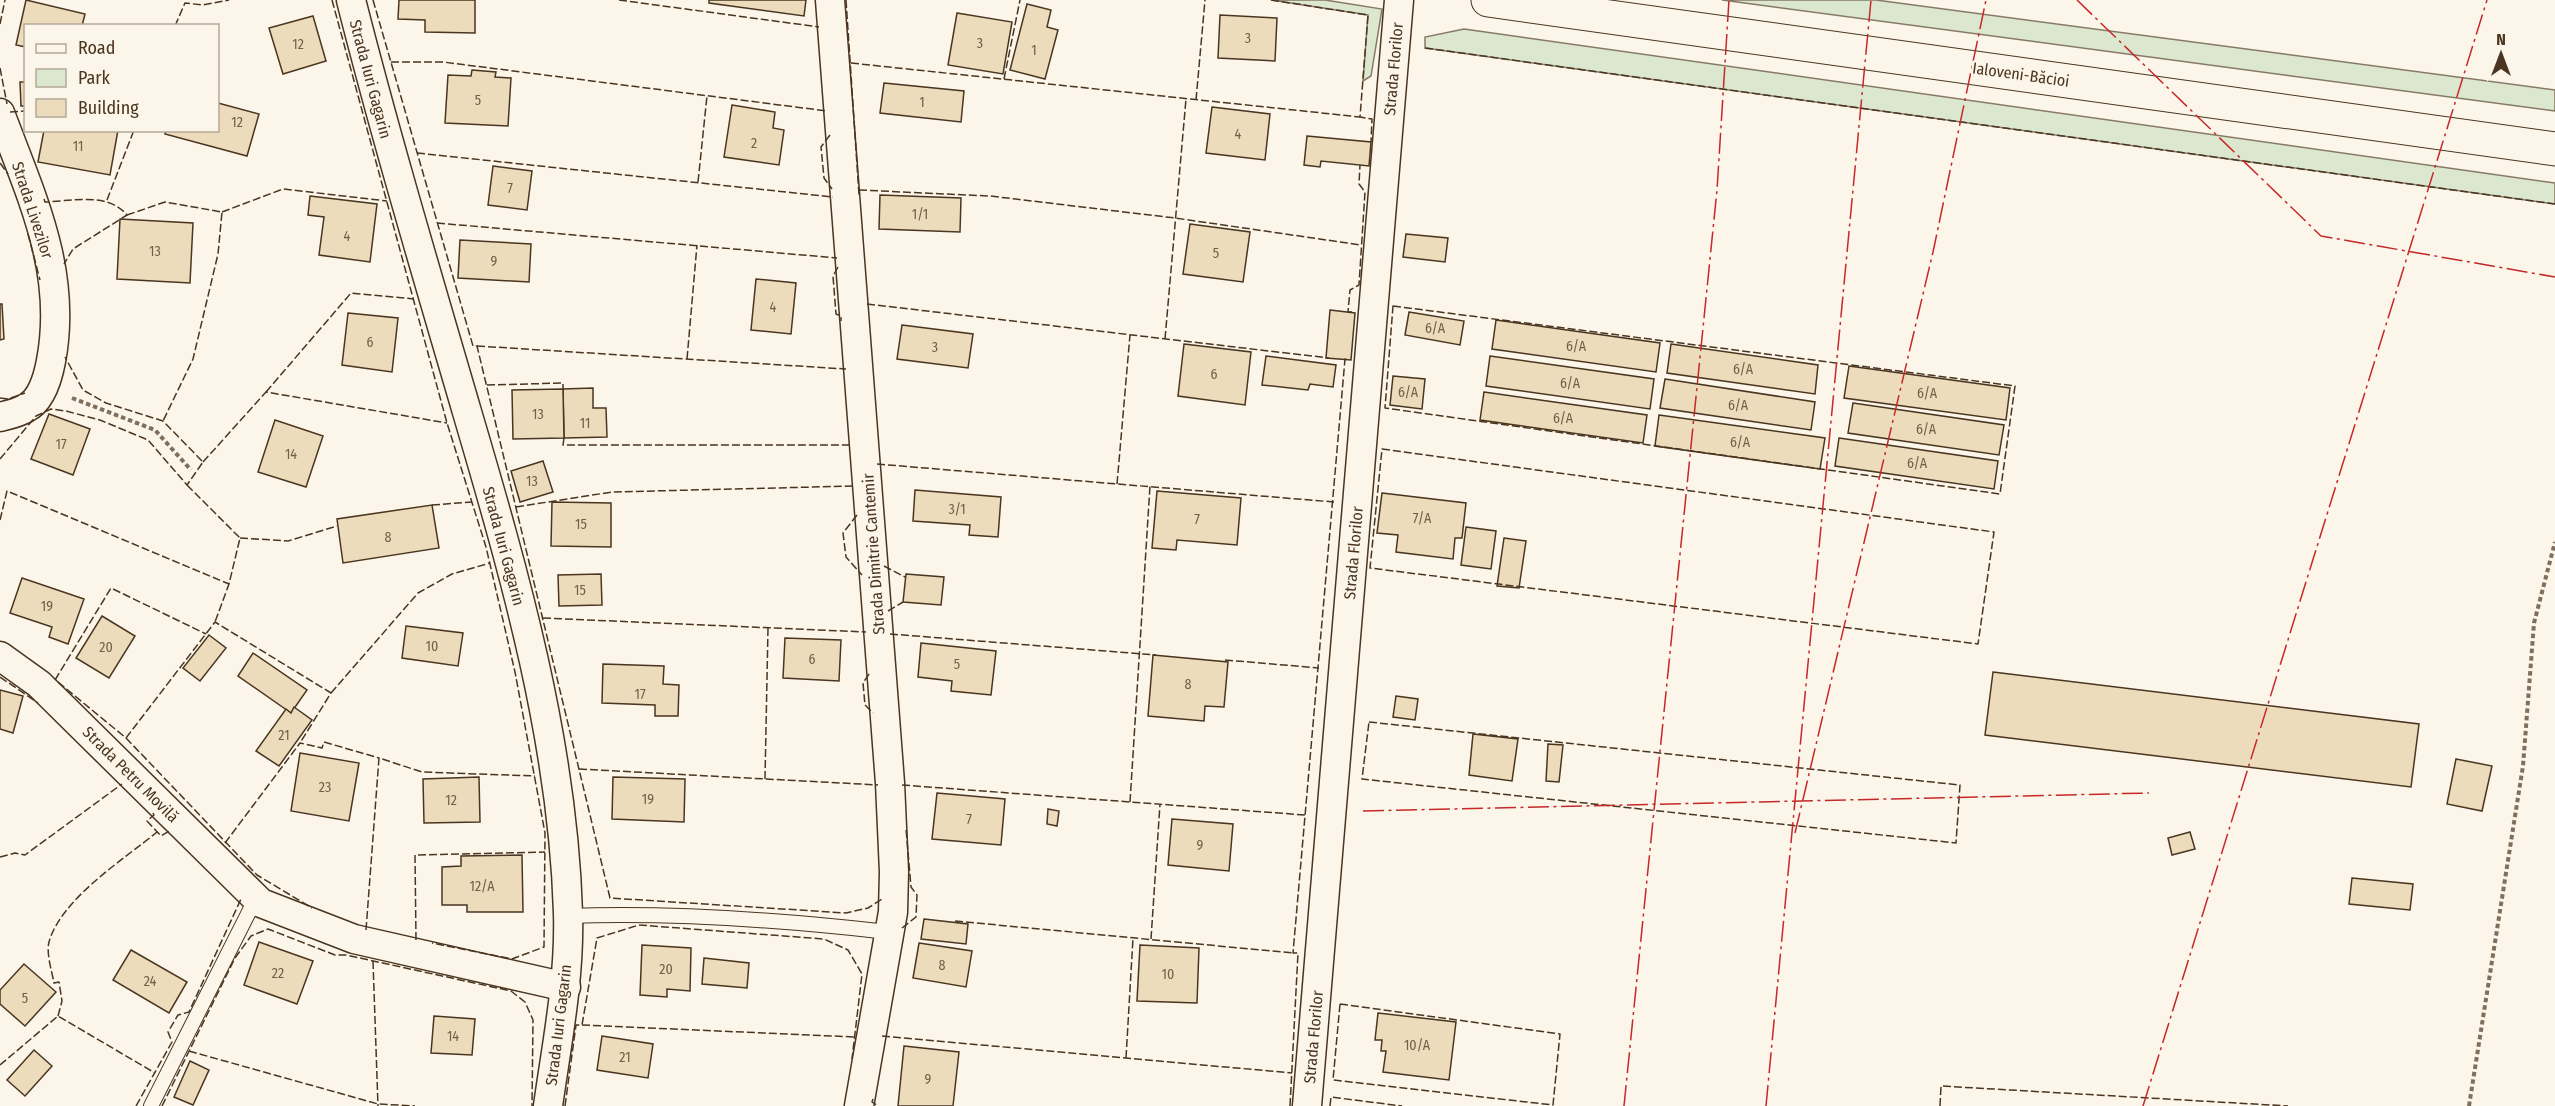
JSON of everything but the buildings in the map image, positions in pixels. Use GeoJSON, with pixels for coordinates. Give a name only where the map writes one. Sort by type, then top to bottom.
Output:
{"type":"FeatureCollection","features":[{"type":"Feature","properties":{"kind":"main road","name":"Ialoveni-Băcioi"},"geometry":{"type":"LineString","coordinates":[[1488,0],[2555,149]]}},
{"type":"Feature","properties":{"kind":"street","name":"Strada Iuri Gagarin"},"geometry":{"type":"LineString","coordinates":[[351,0],[382,122],[494,506],[536,666],[554,761],[565,856],[568,916],[566,987],[548,1106]]}},
{"type":"Feature","properties":{"kind":"street","name":"Strada Dimitrie Cantemir"},"geometry":{"type":"LineString","coordinates":[[830,0],[890,783],[894,872],[893,912],[858,1106]]}},
{"type":"Feature","properties":{"kind":"street","name":"Strada Florilor"},"geometry":{"type":"LineString","coordinates":[[1308,1106],[1399,0]]}},
{"type":"Feature","properties":{"kind":"street","name":"Strada Livezilor"},"geometry":{"type":"LineString","coordinates":[[0,113],[50,254],[57,298],[54,345],[47,380],[28,408],[0,417]]}},
{"type":"Feature","properties":{"kind":"street","name":"Strada Petru Movilă"},"geometry":{"type":"LineString","coordinates":[[0,656],[39,684],[261,903],[354,939],[566,987]]}},
{"type":"Feature","properties":{"kind":"lane"},"geometry":{"type":"LineString","coordinates":[[151,1106],[256,898]]}},
{"type":"Feature","properties":{"kind":"lane"},"geometry":{"type":"LineString","coordinates":[[568,916],[639,913],[829,925],[888,932]]}},
{"type":"Feature","properties":{"kind":"path"},"geometry":{"type":"LineString","coordinates":[[47,380],[62,394],[155,430],[191,470]]}},
{"type":"Feature","properties":{"kind":"path"},"geometry":{"type":"LineString","coordinates":[[2469,1106],[2523,766],[2534,623],[2555,542]]}},
{"type":"Feature","properties":{"kind":"green space"},"geometry":{"type":"Polygon","coordinates":[[[1271,0],[1325,0],[1382,9],[1371,76],[1363,81],[1368,15],[1271,0]]]}},
{"type":"Feature","properties":{"kind":"green space"},"geometry":{"type":"Polygon","coordinates":[[[1722,0],[1876,0],[2555,90],[2555,111],[1722,0]]]}},
{"type":"Feature","properties":{"kind":"green space"},"geometry":{"type":"Polygon","coordinates":[[[1464,29],[2555,183],[2555,204],[1425,48],[1425,37],[1464,29]]]}},
{"type":"Feature","properties":{"kind":"fence"},"geometry":{"type":"LineString","coordinates":[[0,24],[5,0]]}},
{"type":"Feature","properties":{"kind":"fence"},"geometry":{"type":"LineString","coordinates":[[176,24],[185,3],[203,5],[229,0]]}},
{"type":"Feature","properties":{"kind":"fence"},"geometry":{"type":"LineString","coordinates":[[332,0],[447,423],[486,547],[515,672],[545,833],[544,947],[512,959],[432,943]]}},
{"type":"Feature","properties":{"kind":"fence"},"geometry":{"type":"LineString","coordinates":[[373,0],[473,346],[477,346],[610,898],[846,913],[868,908],[882,899]]}},
{"type":"Feature","properties":{"kind":"fence"},"geometry":{"type":"LineString","coordinates":[[619,0],[819,27]]}},
{"type":"Feature","properties":{"kind":"fence"},"geometry":{"type":"LineString","coordinates":[[846,0],[859,195]]}},
{"type":"Feature","properties":{"kind":"fence"},"geometry":{"type":"LineString","coordinates":[[1004,79],[1020,0]]}},
{"type":"Feature","properties":{"kind":"fence"},"geometry":{"type":"LineString","coordinates":[[1196,100],[1205,0]]}},
{"type":"Feature","properties":{"kind":"fence"},"geometry":{"type":"LineString","coordinates":[[1271,0],[1368,15],[1360,117],[1372,119],[1371,142]]}},
{"type":"Feature","properties":{"kind":"fence"},"geometry":{"type":"LineString","coordinates":[[1425,48],[2555,204]]}},
{"type":"Feature","properties":{"kind":"fence"},"geometry":{"type":"LineString","coordinates":[[391,62],[443,62],[827,111]]}},
{"type":"Feature","properties":{"kind":"fence"},"geometry":{"type":"LineString","coordinates":[[851,63],[1360,117]]}},
{"type":"Feature","properties":{"kind":"fence"},"geometry":{"type":"LineString","coordinates":[[0,68],[7,104]]}},
{"type":"Feature","properties":{"kind":"fence"},"geometry":{"type":"LineString","coordinates":[[698,182],[707,96]]}},
{"type":"Feature","properties":{"kind":"fence"},"geometry":{"type":"LineString","coordinates":[[1165,339],[1186,99]]}},
{"type":"Feature","properties":{"kind":"fence"},"geometry":{"type":"LineString","coordinates":[[10,112],[24,111]]}},
{"type":"Feature","properties":{"kind":"fence"},"geometry":{"type":"LineString","coordinates":[[107,200],[133,132]]}},
{"type":"Feature","properties":{"kind":"fence"},"geometry":{"type":"LineString","coordinates":[[830,135],[821,147],[824,178],[832,189]]}},
{"type":"Feature","properties":{"kind":"fence"},"geometry":{"type":"LineString","coordinates":[[417,153],[833,197]]}},
{"type":"Feature","properties":{"kind":"fence"},"geometry":{"type":"LineString","coordinates":[[0,163],[8,174]]}},
{"type":"Feature","properties":{"kind":"fence"},"geometry":{"type":"LineString","coordinates":[[1352,312],[1348,312],[1350,290],[1359,285],[1365,192],[1359,184],[1360,165]]}},
{"type":"Feature","properties":{"kind":"fence"},"geometry":{"type":"LineString","coordinates":[[222,212],[283,189],[387,201]]}},
{"type":"Feature","properties":{"kind":"fence"},"geometry":{"type":"LineString","coordinates":[[859,190],[990,196],[1175,218],[1361,245]]}},
{"type":"Feature","properties":{"kind":"fence"},"geometry":{"type":"LineString","coordinates":[[44,199],[45,202],[100,201],[110,203],[127,215],[73,249],[64,264]]}},
{"type":"Feature","properties":{"kind":"fence"},"geometry":{"type":"LineString","coordinates":[[127,215],[165,202],[222,212],[218,254],[193,359],[163,421]]}},
{"type":"Feature","properties":{"kind":"fence"},"geometry":{"type":"LineString","coordinates":[[437,223],[837,258]]}},
{"type":"Feature","properties":{"kind":"fence"},"geometry":{"type":"LineString","coordinates":[[28,234],[40,280]]}},
{"type":"Feature","properties":{"kind":"fence"},"geometry":{"type":"LineString","coordinates":[[687,359],[697,245]]}},
{"type":"Feature","properties":{"kind":"fence"},"geometry":{"type":"LineString","coordinates":[[838,267],[833,276],[836,314],[841,316],[841,321]]}},
{"type":"Feature","properties":{"kind":"fence"},"geometry":{"type":"LineString","coordinates":[[266,392],[351,293],[414,299]]}},
{"type":"Feature","properties":{"kind":"fence"},"geometry":{"type":"LineString","coordinates":[[867,304],[1329,358]]}},
{"type":"Feature","properties":{"kind":"fence"},"geometry":{"type":"LineString","coordinates":[[1393,306],[2015,386],[2000,494],[1385,408],[1393,306]]}},
{"type":"Feature","properties":{"kind":"fence"},"geometry":{"type":"LineString","coordinates":[[1117,484],[1130,335]]}},
{"type":"Feature","properties":{"kind":"fence"},"geometry":{"type":"LineString","coordinates":[[477,346],[846,369]]}},
{"type":"Feature","properties":{"kind":"fence"},"geometry":{"type":"LineString","coordinates":[[0,459],[36,416],[51,409],[100,420],[148,440],[187,485],[203,462],[163,421],[106,403],[83,390],[65,357]]}},
{"type":"Feature","properties":{"kind":"fence"},"geometry":{"type":"LineString","coordinates":[[1290,1106],[1298,953],[1293,953],[1345,359],[1348,360]]}},
{"type":"Feature","properties":{"kind":"fence"},"geometry":{"type":"LineString","coordinates":[[487,385],[563,383],[563,389]]}},
{"type":"Feature","properties":{"kind":"fence"},"geometry":{"type":"LineString","coordinates":[[203,462],[266,392],[447,423]]}},
{"type":"Feature","properties":{"kind":"fence"},"geometry":{"type":"LineString","coordinates":[[0,398],[8,399],[25,393]]}},
{"type":"Feature","properties":{"kind":"fence"},"geometry":{"type":"LineString","coordinates":[[564,438],[563,445],[852,445]]}},
{"type":"Feature","properties":{"kind":"fence"},"geometry":{"type":"LineString","coordinates":[[1382,449],[1994,532],[1978,644],[1370,568],[1382,449]]}},
{"type":"Feature","properties":{"kind":"fence"},"geometry":{"type":"LineString","coordinates":[[877,464],[1334,502]]}},
{"type":"Feature","properties":{"kind":"fence"},"geometry":{"type":"LineString","coordinates":[[187,485],[240,538],[229,584],[215,622]]}},
{"type":"Feature","properties":{"kind":"fence"},"geometry":{"type":"LineString","coordinates":[[516,507],[612,492],[855,486]]}},
{"type":"Feature","properties":{"kind":"fence"},"geometry":{"type":"LineString","coordinates":[[1130,802],[1150,486]]}},
{"type":"Feature","properties":{"kind":"fence"},"geometry":{"type":"LineString","coordinates":[[0,520],[7,491],[229,584]]}},
{"type":"Feature","properties":{"kind":"fence"},"geometry":{"type":"LineString","coordinates":[[432,505],[472,502]]}},
{"type":"Feature","properties":{"kind":"fence"},"geometry":{"type":"LineString","coordinates":[[857,515],[843,533],[846,557],[862,575]]}},
{"type":"Feature","properties":{"kind":"fence"},"geometry":{"type":"LineString","coordinates":[[240,538],[288,541],[337,526]]}},
{"type":"Feature","properties":{"kind":"fence"},"geometry":{"type":"LineString","coordinates":[[331,693],[418,593],[452,574],[490,563]]}},
{"type":"Feature","properties":{"kind":"fence"},"geometry":{"type":"LineString","coordinates":[[884,566],[905,577]]}},
{"type":"Feature","properties":{"kind":"fence"},"geometry":{"type":"LineString","coordinates":[[55,680],[111,588],[206,634]]}},
{"type":"Feature","properties":{"kind":"fence"},"geometry":{"type":"LineString","coordinates":[[888,611],[903,602]]}},
{"type":"Feature","properties":{"kind":"fence"},"geometry":{"type":"LineString","coordinates":[[543,618],[866,632]]}},
{"type":"Feature","properties":{"kind":"fence"},"geometry":{"type":"LineString","coordinates":[[126,738],[215,622],[331,693],[300,743]]}},
{"type":"Feature","properties":{"kind":"fence"},"geometry":{"type":"LineString","coordinates":[[765,779],[768,628]]}},
{"type":"Feature","properties":{"kind":"fence"},"geometry":{"type":"LineString","coordinates":[[890,634],[1156,655]]}},
{"type":"Feature","properties":{"kind":"fence"},"geometry":{"type":"LineString","coordinates":[[1225,660],[1319,668]]}},
{"type":"Feature","properties":{"kind":"fence"},"geometry":{"type":"LineString","coordinates":[[869,674],[863,683],[865,705],[873,713]]}},
{"type":"Feature","properties":{"kind":"fence"},"geometry":{"type":"LineString","coordinates":[[0,677],[38,703]]}},
{"type":"Feature","properties":{"kind":"fence"},"geometry":{"type":"LineString","coordinates":[[58,682],[126,738],[257,875],[312,908]]}},
{"type":"Feature","properties":{"kind":"fence"},"geometry":{"type":"LineString","coordinates":[[1369,722],[1960,785],[1956,843],[1362,779],[1369,722]]}},
{"type":"Feature","properties":{"kind":"fence"},"geometry":{"type":"LineString","coordinates":[[225,843],[300,743],[322,748],[324,742],[379,758]]}},
{"type":"Feature","properties":{"kind":"fence"},"geometry":{"type":"LineString","coordinates":[[366,930],[379,758],[422,772],[535,776]]}},
{"type":"Feature","properties":{"kind":"fence"},"geometry":{"type":"LineString","coordinates":[[579,769],[878,785]]}},
{"type":"Feature","properties":{"kind":"fence"},"geometry":{"type":"LineString","coordinates":[[0,857],[15,853],[25,855],[122,784]]}},
{"type":"Feature","properties":{"kind":"fence"},"geometry":{"type":"LineString","coordinates":[[902,785],[1305,815]]}},
{"type":"Feature","properties":{"kind":"fence"},"geometry":{"type":"LineString","coordinates":[[1151,939],[1160,804]]}},
{"type":"Feature","properties":{"kind":"fence"},"geometry":{"type":"LineString","coordinates":[[153,813],[154,815],[147,821],[161,836],[171,830]]}},
{"type":"Feature","properties":{"kind":"fence"},"geometry":{"type":"LineString","coordinates":[[902,928],[916,917],[917,895],[911,887],[906,829]]}},
{"type":"Feature","properties":{"kind":"fence"},"geometry":{"type":"LineString","coordinates":[[58,1016],[62,1001],[59,982],[54,983],[48,951],[56,926],[66,911],[95,881],[157,832]]}},
{"type":"Feature","properties":{"kind":"fence"},"geometry":{"type":"LineString","coordinates":[[416,940],[415,855],[545,852]]}},
{"type":"Feature","properties":{"kind":"fence"},"geometry":{"type":"LineString","coordinates":[[136,1106],[172,1042],[168,1032],[178,1015],[189,1012],[241,899]]}},
{"type":"Feature","properties":{"kind":"fence"},"geometry":{"type":"LineString","coordinates":[[955,921],[1293,953]]}},
{"type":"Feature","properties":{"kind":"fence"},"geometry":{"type":"LineString","coordinates":[[565,1106],[576,1025],[582,1025],[597,938],[639,925],[824,939],[848,950],[862,974],[852,1059]]}},
{"type":"Feature","properties":{"kind":"fence"},"geometry":{"type":"LineString","coordinates":[[162,1106],[235,958],[251,936],[268,929],[335,955],[346,955],[511,991],[525,1002],[533,1020],[532,1106]]}},
{"type":"Feature","properties":{"kind":"fence"},"geometry":{"type":"LineString","coordinates":[[1126,1058],[1133,938]]}},
{"type":"Feature","properties":{"kind":"fence"},"geometry":{"type":"LineString","coordinates":[[373,961],[378,1106]]}},
{"type":"Feature","properties":{"kind":"fence"},"geometry":{"type":"LineString","coordinates":[[1340,1004],[1560,1034],[1553,1105],[1333,1080],[1340,1004]]}},
{"type":"Feature","properties":{"kind":"fence"},"geometry":{"type":"LineString","coordinates":[[0,1065],[58,1016],[155,1073]]}},
{"type":"Feature","properties":{"kind":"fence"},"geometry":{"type":"LineString","coordinates":[[582,1025],[855,1037]]}},
{"type":"Feature","properties":{"kind":"fence"},"geometry":{"type":"LineString","coordinates":[[882,1036],[1292,1073]]}},
{"type":"Feature","properties":{"kind":"fence"},"geometry":{"type":"LineString","coordinates":[[189,1051],[378,1104],[415,1106]]}},
{"type":"Feature","properties":{"kind":"fence"},"geometry":{"type":"LineString","coordinates":[[1940,1106],[1941,1086],[2288,1106]]}},
{"type":"Feature","properties":{"kind":"fence"},"geometry":{"type":"LineString","coordinates":[[1330,1106],[1331,1097],[1402,1106]]}},
{"type":"Feature","properties":{"kind":"fence"},"geometry":{"type":"LineString","coordinates":[[873,1099],[872,1102],[878,1106]]}},
{"type":"Feature","properties":{"kind":"power"},"geometry":{"type":"LineString","coordinates":[[1624,1106],[1717,190],[1729,0]]}},
{"type":"Feature","properties":{"kind":"power"},"geometry":{"type":"LineString","coordinates":[[1766,1106],[1871,0]]}},
{"type":"Feature","properties":{"kind":"power"},"geometry":{"type":"LineString","coordinates":[[1795,833],[1933,252],[1986,0]]}},
{"type":"Feature","properties":{"kind":"power"},"geometry":{"type":"LineString","coordinates":[[2077,0],[2321,236],[2555,277]]}},
{"type":"Feature","properties":{"kind":"power"},"geometry":{"type":"LineString","coordinates":[[2143,1106],[2487,0]]}},
{"type":"Feature","properties":{"kind":"power"},"geometry":{"type":"LineString","coordinates":[[1363,811],[2149,793]]}}]}
